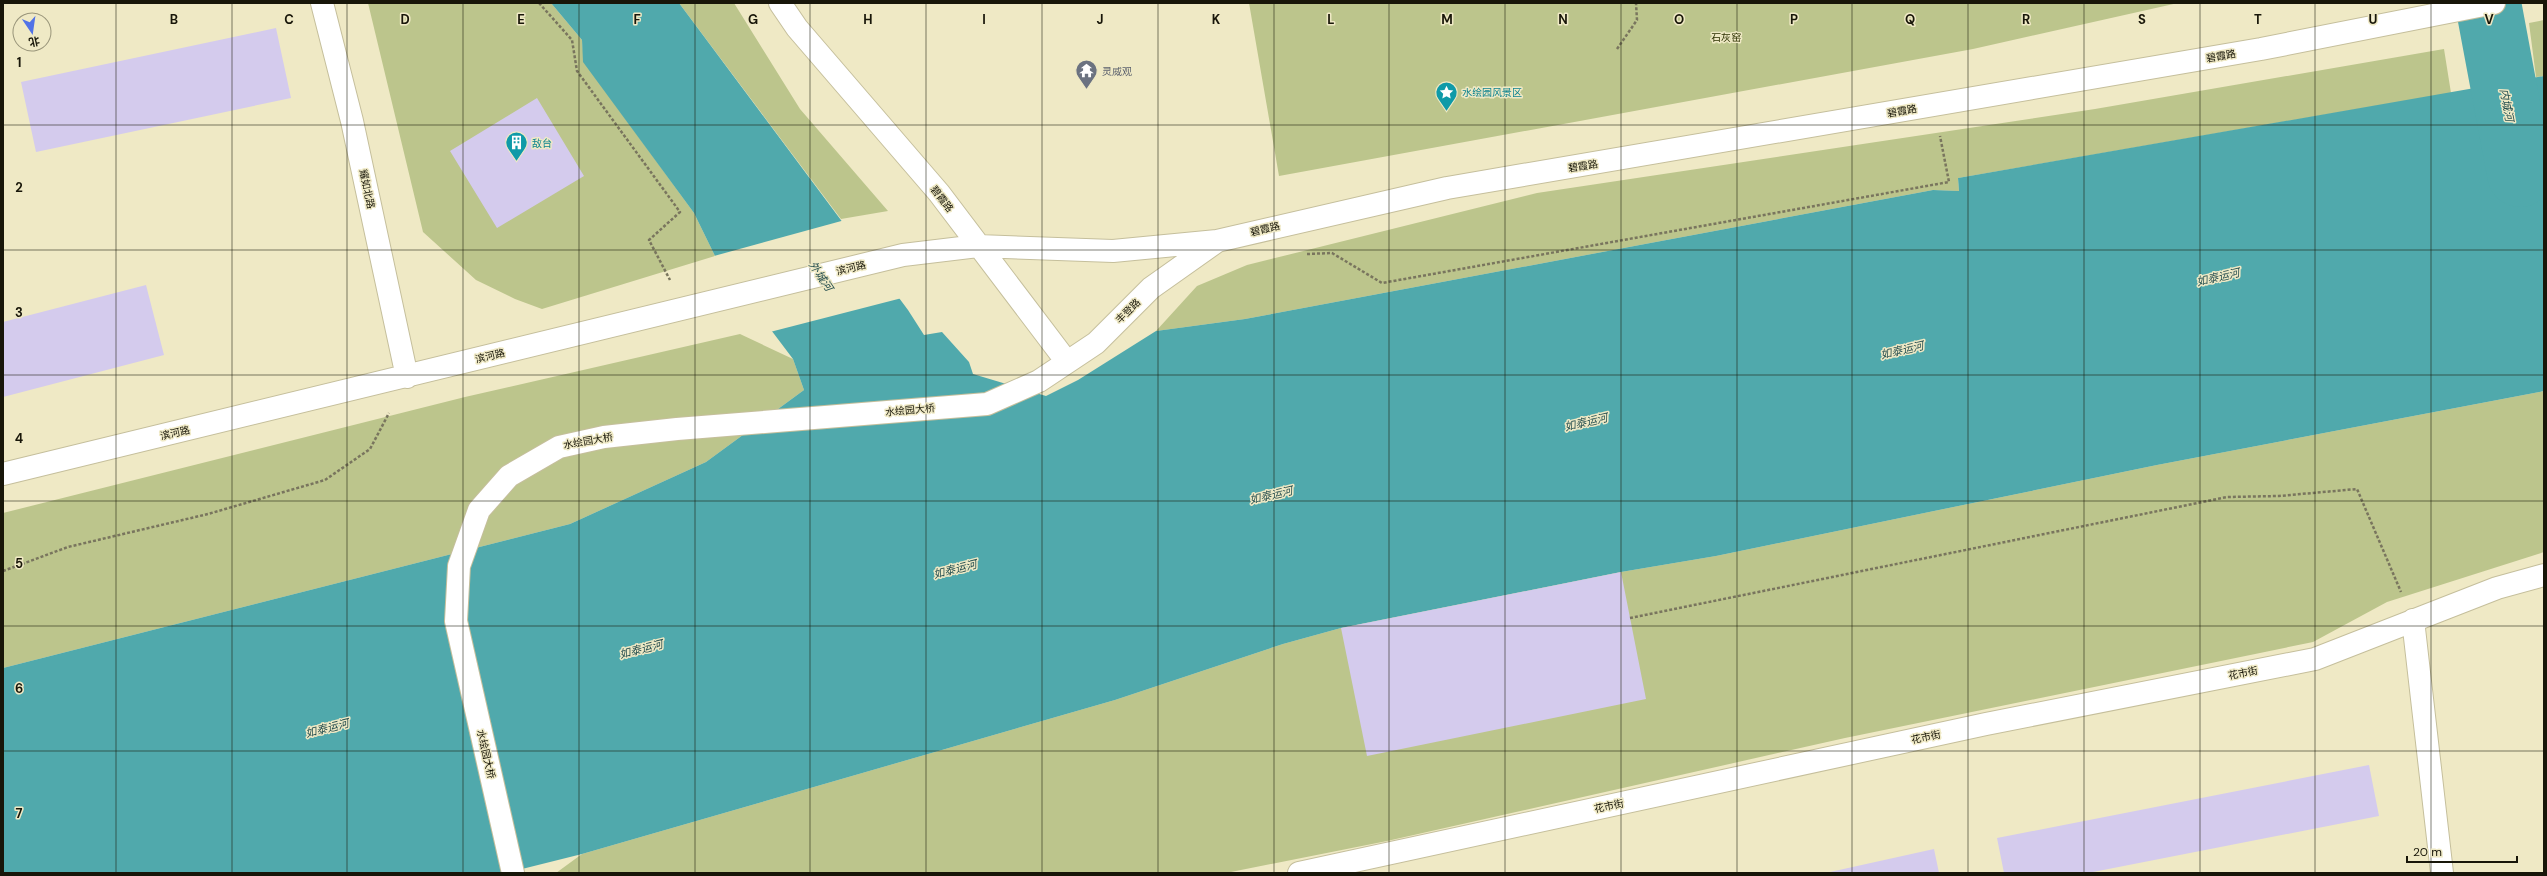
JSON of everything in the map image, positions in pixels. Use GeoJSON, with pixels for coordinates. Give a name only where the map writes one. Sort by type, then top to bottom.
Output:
{"type":"FeatureCollection","features":[{"type":"Feature","properties":{"kind":"street","name":"耀如北路"},"geometry":{"type":"LineString","coordinates":[[322,3],[352,121],[407,377]]}},
{"type":"Feature","properties":{"kind":"street","name":"碧霞路"},"geometry":{"type":"LineString","coordinates":[[780,3],[797,28],[939,193],[978,246],[1113,252],[1217,241],[1447,188],[1935,106],[2260,49],[2494,3]]}},
{"type":"Feature","properties":{"kind":"street","name":"丰登路"},"geometry":{"type":"LineString","coordinates":[[1039,381],[1096,343],[1150,288],[1217,241]]}},
{"type":"Feature","properties":{"kind":"street","name":"滨河路"},"geometry":{"type":"LineString","coordinates":[[3,474],[407,377],[684,308],[728,299],[903,255],[978,246]]}},
{"type":"Feature","properties":{"kind":"street"},"geometry":{"type":"LineString","coordinates":[[978,246],[1067,362]]}},
{"type":"Feature","properties":{"kind":"street","name":"水绘园大桥"},"geometry":{"type":"LineString","coordinates":[[512,873],[456,621],[459,566],[479,510],[509,476],[559,447],[604,438],[677,429],[987,404],[1039,381]]}},
{"type":"Feature","properties":{"kind":"street","name":"花市街"},"geometry":{"type":"LineString","coordinates":[[1299,873],[1986,724],[2314,659],[2496,588],[2544,575]]}},
{"type":"Feature","properties":{"kind":"street"},"geometry":{"type":"LineString","coordinates":[[2413,620],[2442,873]]}},
{"type":"Feature","properties":{"kind":"path"},"geometry":{"type":"LineString","coordinates":[[539,3],[572,40],[577,71],[680,212],[649,240],[684,308]]}},
{"type":"Feature","properties":{"kind":"path"},"geometry":{"type":"LineString","coordinates":[[1617,49],[1637,20],[1636,3]]}},
{"type":"Feature","properties":{"kind":"path"},"geometry":{"type":"LineString","coordinates":[[1301,254],[1332,253],[1382,283],[1949,182],[1935,106]]}},
{"type":"Feature","properties":{"kind":"path"},"geometry":{"type":"LineString","coordinates":[[3,571],[68,547],[208,514],[326,480],[370,449],[407,377]]}},
{"type":"Feature","properties":{"kind":"path"},"geometry":{"type":"LineString","coordinates":[[1630,618],[2227,497],[2278,496],[2357,489],[2413,620]]}},
{"type":"Feature","properties":{"kind":"green space"},"geometry":{"type":"Polygon","coordinates":[[[368,3],[551,3],[582,40],[584,62],[694,213],[715,256],[542,309],[515,299],[476,280],[423,232],[368,3]]]}},
{"type":"Feature","properties":{"kind":"green space"},"geometry":{"type":"Polygon","coordinates":[[[679,3],[734,3],[800,109],[888,211],[841,219],[679,3]]]}},
{"type":"Feature","properties":{"kind":"green space","name":"水绘园风景区"},"geometry":{"type":"Polygon","coordinates":[[[1249,3],[2178,3],[1973,49],[1279,176],[1249,3]]]}},
{"type":"Feature","properties":{"kind":"green space"},"geometry":{"type":"Polygon","coordinates":[[[2544,20],[2544,76],[2536,77],[2529,23],[2544,20]]]}},
{"type":"Feature","properties":{"kind":"green space"},"geometry":{"type":"Polygon","coordinates":[[[2444,49],[2451,93],[1958,178],[1959,191],[1933,190],[1245,319],[1156,331],[1197,286],[1247,265],[1537,193],[2095,109],[2444,49]]]}},
{"type":"Feature","properties":{"kind":"green space"},"geometry":{"type":"Polygon","coordinates":[[[740,334],[793,359],[804,390],[706,462],[570,524],[3,668],[3,513],[465,397],[740,334]]]}},
{"type":"Feature","properties":{"kind":"green space"},"geometry":{"type":"Polygon","coordinates":[[[2544,391],[2544,552],[2387,602],[2313,642],[1845,738],[1387,841],[1226,873],[556,873],[582,854],[1115,700],[1283,644],[1341,628],[1621,572],[1716,556],[2157,465],[2544,391]]]}},
{"type":"Feature","properties":{"kind":"water"},"geometry":{"type":"Polygon","coordinates":[[[551,3],[679,3],[908,310],[924,335],[942,332],[969,362],[973,374],[1046,396],[1078,380],[1156,331],[1245,319],[1933,190],[1959,191],[1958,178],[2544,76],[2544,391],[2157,465],[1716,556],[1621,572],[1341,628],[1283,644],[1115,700],[582,854],[506,873],[3,873],[3,668],[570,524],[706,462],[804,390],[793,359],[715,256],[694,213],[583,62],[582,40],[551,3]]]}},
{"type":"Feature","properties":{"kind":"pier"},"geometry":{"type":"Polygon","coordinates":[[[845,220],[902,298],[770,332],[714,256],[845,220]]]}},
{"type":"Feature","properties":{"kind":"building"},"geometry":{"type":"Polygon","coordinates":[[[276,28],[291,98],[36,152],[21,82],[276,28]]]}},
{"type":"Feature","properties":{"kind":"building","name":"敌台"},"geometry":{"type":"Polygon","coordinates":[[[537,98],[584,176],[497,228],[450,151],[537,98]]]}},
{"type":"Feature","properties":{"kind":"building"},"geometry":{"type":"Polygon","coordinates":[[[146,285],[164,355],[3,397],[3,322],[146,285]]]}},
{"type":"Feature","properties":{"kind":"building"},"geometry":{"type":"Polygon","coordinates":[[[1621,572],[1646,699],[1367,756],[1341,628],[1621,572]]]}},
{"type":"Feature","properties":{"kind":"building"},"geometry":{"type":"Polygon","coordinates":[[[2369,765],[2379,816],[2088,873],[2004,873],[1997,838],[2369,765]]]}},
{"type":"Feature","properties":{"kind":"building"},"geometry":{"type":"Polygon","coordinates":[[[1934,849],[1939,873],[1830,873],[1830,872],[1934,849]]]}},
{"type":"Feature","properties":{"kind":"waterway","name":"内城河"},"geometry":{"type":"LineString","coordinates":[[2488,3],[2520,174]]}},
{"type":"Feature","properties":{"kind":"place","name":"灵威观"},"geometry":{"type":"Point","coordinates":[1086,90]}},
{"type":"Feature","properties":{"kind":"place","name":"水绘园风景区"},"geometry":{"type":"Point","coordinates":[1447,112]}},
{"type":"Feature","properties":{"kind":"place","name":"敌台"},"geometry":{"type":"Point","coordinates":[517,162]}},
{"type":"Feature","properties":{"kind":"park label","name":"石灰窑"},"geometry":{"type":"Point","coordinates":[1726,37]}},
{"type":"Feature","properties":{"kind":"water label","name":"外城河"},"geometry":{"type":"Point","coordinates":[821,276]}},
{"type":"Feature","properties":{"kind":"water label","name":"如泰运河"},"geometry":{"type":"Point","coordinates":[2218,277]}},
{"type":"Feature","properties":{"kind":"water label","name":"如泰运河"},"geometry":{"type":"Point","coordinates":[1902,350]}},
{"type":"Feature","properties":{"kind":"water label","name":"如泰运河"},"geometry":{"type":"Point","coordinates":[1586,422]}},
{"type":"Feature","properties":{"kind":"water label","name":"如泰运河"},"geometry":{"type":"Point","coordinates":[1271,495]}},
{"type":"Feature","properties":{"kind":"water label","name":"如泰运河"},"geometry":{"type":"Point","coordinates":[955,569]}},
{"type":"Feature","properties":{"kind":"water label","name":"如泰运河"},"geometry":{"type":"Point","coordinates":[641,649]}},
{"type":"Feature","properties":{"kind":"water label","name":"如泰运河"},"geometry":{"type":"Point","coordinates":[327,728]}}]}
